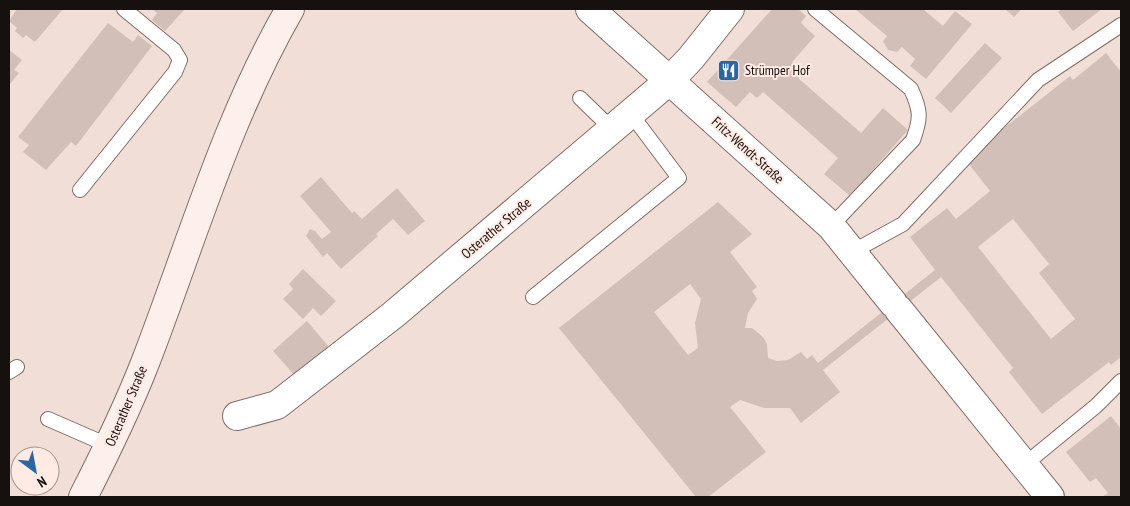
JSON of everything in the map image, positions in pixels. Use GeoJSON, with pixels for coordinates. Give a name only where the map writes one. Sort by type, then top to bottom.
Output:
{"type":"FeatureCollection","features":[{"type":"Feature","properties":{"kind":"main road","name":"Osterather Straße"},"geometry":{"type":"LineString","coordinates":[[82,497],[110,446],[144,364],[219,158],[263,55],[290,9]]}},
{"type":"Feature","properties":{"kind":"street","name":"Fritz-Wendt-Straße"},"geometry":{"type":"LineString","coordinates":[[590,9],[831,226],[1050,497]]}},
{"type":"Feature","properties":{"kind":"street","name":"Osterather Straße"},"geometry":{"type":"LineString","coordinates":[[237,416],[276,405],[393,315],[670,80],[691,58],[730,9]]}},
{"type":"Feature","properties":{"kind":"lane"},"geometry":{"type":"LineString","coordinates":[[80,190],[176,72],[180,60],[174,50],[124,9]]}},
{"type":"Feature","properties":{"kind":"lane"},"geometry":{"type":"LineString","coordinates":[[815,9],[911,89],[919,107],[920,123],[913,140],[831,226]]}},
{"type":"Feature","properties":{"kind":"lane"},"geometry":{"type":"LineString","coordinates":[[852,252],[903,224],[1038,80],[1121,25]]}},
{"type":"Feature","properties":{"kind":"lane"},"geometry":{"type":"LineString","coordinates":[[532,297],[679,178],[622,122],[580,98]]}},
{"type":"Feature","properties":{"kind":"lane"},"geometry":{"type":"LineString","coordinates":[[1024,465],[1096,406],[1121,381]]}},
{"type":"Feature","properties":{"kind":"lane"},"geometry":{"type":"LineString","coordinates":[[48,419],[110,446]]}},
{"type":"Feature","properties":{"kind":"building"},"geometry":{"type":"Polygon","coordinates":[[[17,9],[63,9],[35,42],[26,35],[23,38],[15,31],[17,28],[9,21],[17,9]]]}},
{"type":"Feature","properties":{"kind":"building"},"geometry":{"type":"Polygon","coordinates":[[[152,9],[185,9],[165,31],[152,20],[157,13],[152,9]]]}},
{"type":"Feature","properties":{"kind":"building"},"geometry":{"type":"Polygon","coordinates":[[[772,9],[798,9],[806,16],[801,23],[815,36],[792,62],[804,72],[798,78],[861,133],[883,108],[908,130],[850,196],[824,174],[838,158],[763,92],[757,98],[750,92],[736,107],[707,82],[772,9]]]}},
{"type":"Feature","properties":{"kind":"building"},"geometry":{"type":"Polygon","coordinates":[[[855,9],[923,9],[943,26],[955,11],[972,24],[926,79],[910,66],[915,59],[902,47],[897,52],[888,50],[883,41],[887,36],[855,9]]]}},
{"type":"Feature","properties":{"kind":"building"},"geometry":{"type":"Polygon","coordinates":[[[1005,9],[1022,9],[1014,17],[1005,9]]]}},
{"type":"Feature","properties":{"kind":"building"},"geometry":{"type":"Polygon","coordinates":[[[1062,9],[1102,9],[1073,31],[1058,12],[1062,9]]]}},
{"type":"Feature","properties":{"kind":"building"},"geometry":{"type":"Polygon","coordinates":[[[108,23],[133,42],[138,35],[152,46],[76,146],[71,142],[46,170],[23,152],[29,145],[18,137],[108,23]]]}},
{"type":"Feature","properties":{"kind":"building"},"geometry":{"type":"Polygon","coordinates":[[[985,43],[1002,58],[951,113],[935,98],[985,43]]]}},
{"type":"Feature","properties":{"kind":"building"},"geometry":{"type":"Polygon","coordinates":[[[9,50],[22,60],[14,70],[19,73],[9,85],[9,50]]]}},
{"type":"Feature","properties":{"kind":"building"},"geometry":{"type":"Polygon","coordinates":[[[1106,53],[1121,72],[1121,357],[1111,365],[1109,362],[1042,414],[1009,372],[1013,368],[941,277],[823,370],[840,392],[801,423],[790,408],[764,408],[740,400],[730,407],[766,452],[708,497],[696,497],[559,328],[718,202],[752,234],[730,252],[757,287],[752,291],[757,299],[748,313],[745,328],[752,328],[763,337],[767,344],[768,358],[777,361],[788,360],[801,352],[807,359],[812,355],[818,363],[935,270],[910,237],[947,208],[956,219],[990,191],[965,159],[1070,76],[1073,80],[1106,53]],[[1013,219],[978,247],[1051,339],[1075,319],[1039,273],[1049,264],[1013,219]],[[690,284],[654,312],[688,355],[698,348],[695,323],[701,299],[690,284]]]}},
{"type":"Feature","properties":{"kind":"building"},"geometry":{"type":"Polygon","coordinates":[[[321,177],[352,213],[354,211],[362,219],[397,188],[425,221],[408,235],[393,219],[376,234],[378,236],[341,269],[327,253],[323,257],[306,236],[310,229],[315,231],[322,239],[331,232],[300,196],[321,177]]]}},
{"type":"Feature","properties":{"kind":"building"},"geometry":{"type":"Polygon","coordinates":[[[303,269],[336,301],[321,316],[313,308],[303,319],[283,299],[293,289],[289,284],[303,269]]]}},
{"type":"Feature","properties":{"kind":"building"},"geometry":{"type":"Polygon","coordinates":[[[307,321],[329,347],[295,376],[273,351],[307,321]]]}},
{"type":"Feature","properties":{"kind":"building"},"geometry":{"type":"Polygon","coordinates":[[[1111,416],[1121,429],[1121,497],[1102,497],[1108,493],[1096,478],[1090,482],[1066,452],[1111,416]]]}},
{"type":"Feature","properties":{"kind":"place","name":"Strümper Hof"},"geometry":{"type":"Point","coordinates":[729,70]}}]}
